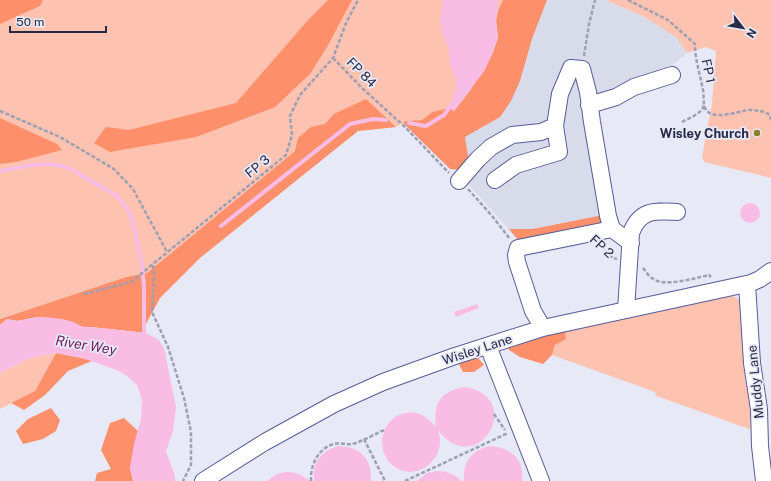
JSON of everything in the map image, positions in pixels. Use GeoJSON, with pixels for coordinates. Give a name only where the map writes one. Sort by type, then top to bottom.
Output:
{"type":"FeatureCollection","features":[{"type":"Feature","properties":{"kind":"street"},"geometry":{"type":"LineString","coordinates":[[495,180],[516,165],[559,152],[555,126],[560,94],[571,68],[582,69],[588,92],[608,216],[612,229],[631,243]]}},
{"type":"Feature","properties":{"kind":"street"},"geometry":{"type":"LineString","coordinates":[[589,105],[616,97],[634,87],[672,75]]}},
{"type":"Feature","properties":{"kind":"street"},"geometry":{"type":"LineString","coordinates":[[459,181],[478,159],[491,148],[512,136],[541,132],[555,126]]}},
{"type":"Feature","properties":{"kind":"street"},"geometry":{"type":"LineString","coordinates":[[626,310],[631,234],[634,225],[640,218],[649,213],[658,211],[677,212]]}},
{"type":"Feature","properties":{"kind":"street"},"geometry":{"type":"LineString","coordinates":[[591,233],[612,229]]}},
{"type":"Feature","properties":{"kind":"street","name":"FP 2"},"geometry":{"type":"LineString","coordinates":[[543,328],[533,311],[520,274],[516,255],[518,248],[591,233]]}},
{"type":"Feature","properties":{"kind":"street","name":"Wisley Lane"},"geometry":{"type":"LineString","coordinates":[[203,481],[265,442],[359,392],[383,382],[441,361],[543,328],[747,284],[760,279],[771,271]]}},
{"type":"Feature","properties":{"kind":"street","name":"Muddy Lane"},"geometry":{"type":"LineString","coordinates":[[747,284],[752,363],[759,409],[760,446],[764,481]]}},
{"type":"Feature","properties":{"kind":"street"},"geometry":{"type":"LineString","coordinates":[[488,346],[541,481]]}},
{"type":"Feature","properties":{"kind":"path","name":"FP 84"},"geometry":{"type":"LineString","coordinates":[[358,0],[346,23],[333,58],[362,88],[405,127]]}},
{"type":"Feature","properties":{"kind":"path"},"geometry":{"type":"LineString","coordinates":[[582,69],[589,24],[595,0]]}},
{"type":"Feature","properties":{"kind":"path","name":"FP 1"},"geometry":{"type":"LineString","coordinates":[[628,0],[668,20],[695,44],[695,59],[703,91],[704,105]]}},
{"type":"Feature","properties":{"kind":"path","name":"FP 3"},"geometry":{"type":"LineString","coordinates":[[84,294],[131,282],[286,155],[292,135],[290,116],[300,95],[333,58]]}},
{"type":"Feature","properties":{"kind":"path"},"geometry":{"type":"LineString","coordinates":[[704,105],[708,112],[716,116],[749,110],[763,111],[770,115],[771,120]]}},
{"type":"Feature","properties":{"kind":"path"},"geometry":{"type":"LineString","coordinates":[[682,122],[701,112],[704,105]]}},
{"type":"Feature","properties":{"kind":"path"},"geometry":{"type":"LineString","coordinates":[[0,111],[60,137],[114,169],[133,189],[167,252]]}},
{"type":"Feature","properties":{"kind":"path","name":"FP 2"},"geometry":{"type":"LineString","coordinates":[[591,233],[602,244],[610,256],[636,263],[641,266],[652,279],[663,282],[674,282],[709,275],[718,284],[719,290]]}},
{"type":"Feature","properties":{"kind":"path"},"geometry":{"type":"LineString","coordinates":[[153,264],[154,277],[152,312],[168,347],[184,398],[191,432],[191,465],[183,481]]}},
{"type":"Feature","properties":{"kind":"path"},"geometry":{"type":"LineString","coordinates":[[405,481],[506,433],[520,429]]}},
{"type":"Feature","properties":{"kind":"path"},"geometry":{"type":"LineString","coordinates":[[311,481],[310,474],[316,457],[326,448],[334,444],[353,444],[384,430]]}},
{"type":"Feature","properties":{"kind":"path"},"geometry":{"type":"LineString","coordinates":[[364,439],[385,481]]}},
{"type":"Feature","properties":{"kind":"shaded area"},"geometry":{"type":"Polygon","coordinates":[[[0,0],[503,0],[498,11],[496,21],[498,37],[454,111],[432,112],[422,120],[406,121],[396,127],[358,131],[319,162],[295,151],[147,273],[126,277],[0,319],[0,0]]]}},
{"type":"Feature","properties":{"kind":"shaded area"},"geometry":{"type":"Polygon","coordinates":[[[0,0],[43,0],[40,6],[0,24],[0,0]]]}},
{"type":"Feature","properties":{"kind":"shaded area"},"geometry":{"type":"Polygon","coordinates":[[[328,0],[352,0],[327,47],[310,74],[275,107],[196,137],[110,152],[94,143],[106,127],[129,130],[236,103],[309,19],[328,0]]]}},
{"type":"Feature","properties":{"kind":"shaded area"},"geometry":{"type":"Polygon","coordinates":[[[503,0],[547,0],[532,39],[520,81],[511,101],[500,117],[465,137],[469,162],[461,170],[450,169],[403,123],[406,121],[422,120],[432,112],[450,108],[454,111],[471,89],[493,52],[498,37],[496,21],[498,11],[503,0]]]}},
{"type":"Feature","properties":{"kind":"shaded area"},"geometry":{"type":"Polygon","coordinates":[[[547,0],[605,0],[643,16],[676,37],[687,53],[674,64],[593,96],[579,100],[605,222],[519,241],[467,183],[469,162],[465,137],[500,117],[520,81],[532,39],[547,0]]]}},
{"type":"Feature","properties":{"kind":"shaded area"},"geometry":{"type":"Polygon","coordinates":[[[605,0],[771,0],[771,178],[704,162],[702,157],[712,103],[716,51],[706,47],[687,53],[676,37],[643,16],[605,0]]]}},
{"type":"Feature","properties":{"kind":"shaded area"},"geometry":{"type":"Polygon","coordinates":[[[366,99],[396,127],[358,131],[200,258],[160,298],[146,324],[146,333],[82,327],[72,322],[38,317],[17,321],[7,319],[0,325],[0,319],[126,277],[147,273],[295,151],[298,138],[311,127],[325,124],[334,114],[366,99]]]}},
{"type":"Feature","properties":{"kind":"shaded area"},"geometry":{"type":"Polygon","coordinates":[[[0,118],[57,144],[62,150],[16,162],[0,164],[0,118]]]}},
{"type":"Feature","properties":{"kind":"shaded area"},"geometry":{"type":"Polygon","coordinates":[[[603,215],[605,222],[519,241],[509,229],[533,229],[603,215]]]}},
{"type":"Feature","properties":{"kind":"shaded area"},"geometry":{"type":"Polygon","coordinates":[[[725,296],[733,296],[741,301],[755,431],[656,396],[655,392],[552,355],[555,345],[565,330],[725,296]]]}},
{"type":"Feature","properties":{"kind":"shaded area"},"geometry":{"type":"Polygon","coordinates":[[[565,330],[566,339],[555,345],[552,355],[543,364],[520,357],[509,350],[507,344],[565,330]]]}},
{"type":"Feature","properties":{"kind":"shaded area"},"geometry":{"type":"Polygon","coordinates":[[[56,353],[35,391],[0,409],[0,373],[27,359],[56,353]]]}},
{"type":"Feature","properties":{"kind":"shaded area"},"geometry":{"type":"Polygon","coordinates":[[[56,353],[92,361],[68,371],[45,395],[24,410],[11,403],[35,391],[56,353]]]}},
{"type":"Feature","properties":{"kind":"shaded area"},"geometry":{"type":"Polygon","coordinates":[[[475,354],[484,365],[474,372],[463,372],[457,361],[475,354]]]}},
{"type":"Feature","properties":{"kind":"shaded area"},"geometry":{"type":"Polygon","coordinates":[[[51,408],[60,420],[56,431],[43,439],[23,444],[16,431],[28,419],[51,408]]]}},
{"type":"Feature","properties":{"kind":"shaded area"},"geometry":{"type":"Polygon","coordinates":[[[124,418],[138,431],[130,468],[133,481],[95,481],[97,473],[111,469],[101,450],[110,423],[124,418]]]}},
{"type":"Feature","properties":{"kind":"water"},"geometry":{"type":"Polygon","coordinates":[[[443,0],[498,0],[496,21],[498,37],[493,52],[485,70],[454,111],[450,108],[456,85],[455,78],[450,63],[449,50],[440,21],[443,0]]]}},
{"type":"Feature","properties":{"kind":"water"},"geometry":{"type":"Polygon","coordinates":[[[750,203],[757,206],[760,213],[757,220],[750,223],[743,220],[740,213],[743,206],[750,203]]]}},
{"type":"Feature","properties":{"kind":"water"},"geometry":{"type":"Polygon","coordinates":[[[477,304],[479,308],[456,317],[454,312],[477,304]]]}},
{"type":"Feature","properties":{"kind":"water","name":"River Wey"},"geometry":{"type":"Polygon","coordinates":[[[38,317],[66,320],[84,327],[146,333],[158,339],[164,348],[176,407],[173,431],[166,451],[175,476],[175,481],[133,481],[130,468],[134,444],[141,419],[142,400],[137,385],[119,371],[83,358],[56,353],[27,359],[0,373],[0,325],[7,319],[17,321],[38,317]]]}},
{"type":"Feature","properties":{"kind":"water"},"geometry":{"type":"Polygon","coordinates":[[[466,387],[484,395],[493,406],[494,420],[489,432],[479,442],[467,447],[452,443],[438,430],[440,445],[436,457],[428,466],[417,471],[408,472],[396,468],[389,462],[384,453],[382,443],[383,433],[394,418],[402,414],[411,413],[422,415],[436,427],[436,411],[440,399],[450,391],[466,387]]]}},
{"type":"Feature","properties":{"kind":"water"},"geometry":{"type":"Polygon","coordinates":[[[337,446],[352,448],[363,455],[369,466],[371,481],[314,481],[314,468],[318,459],[326,452],[337,446]]]}},
{"type":"Feature","properties":{"kind":"water"},"geometry":{"type":"Polygon","coordinates":[[[489,446],[509,451],[514,455],[521,466],[522,481],[464,481],[465,468],[469,458],[477,451],[489,446]]]}},
{"type":"Feature","properties":{"kind":"water"},"geometry":{"type":"Polygon","coordinates":[[[436,471],[450,473],[462,481],[417,481],[427,473],[436,471]]]}},
{"type":"Feature","properties":{"kind":"water"},"geometry":{"type":"Polygon","coordinates":[[[286,472],[299,474],[310,481],[267,481],[277,474],[286,472]]]}},
{"type":"Feature","properties":{"kind":"waterway"},"geometry":{"type":"LineString","coordinates":[[409,123],[426,126],[444,115],[453,103]]}},
{"type":"Feature","properties":{"kind":"waterway"},"geometry":{"type":"LineString","coordinates":[[221,226],[350,124],[373,119],[386,120]]}},
{"type":"Feature","properties":{"kind":"waterway"},"geometry":{"type":"LineString","coordinates":[[0,171],[32,165],[51,164],[69,168],[117,196],[127,208],[133,222],[142,266],[144,287],[144,338]]}},
{"type":"Feature","properties":{"kind":"place","name":"Wisley Church"},"geometry":{"type":"Point","coordinates":[757,133]}}]}
